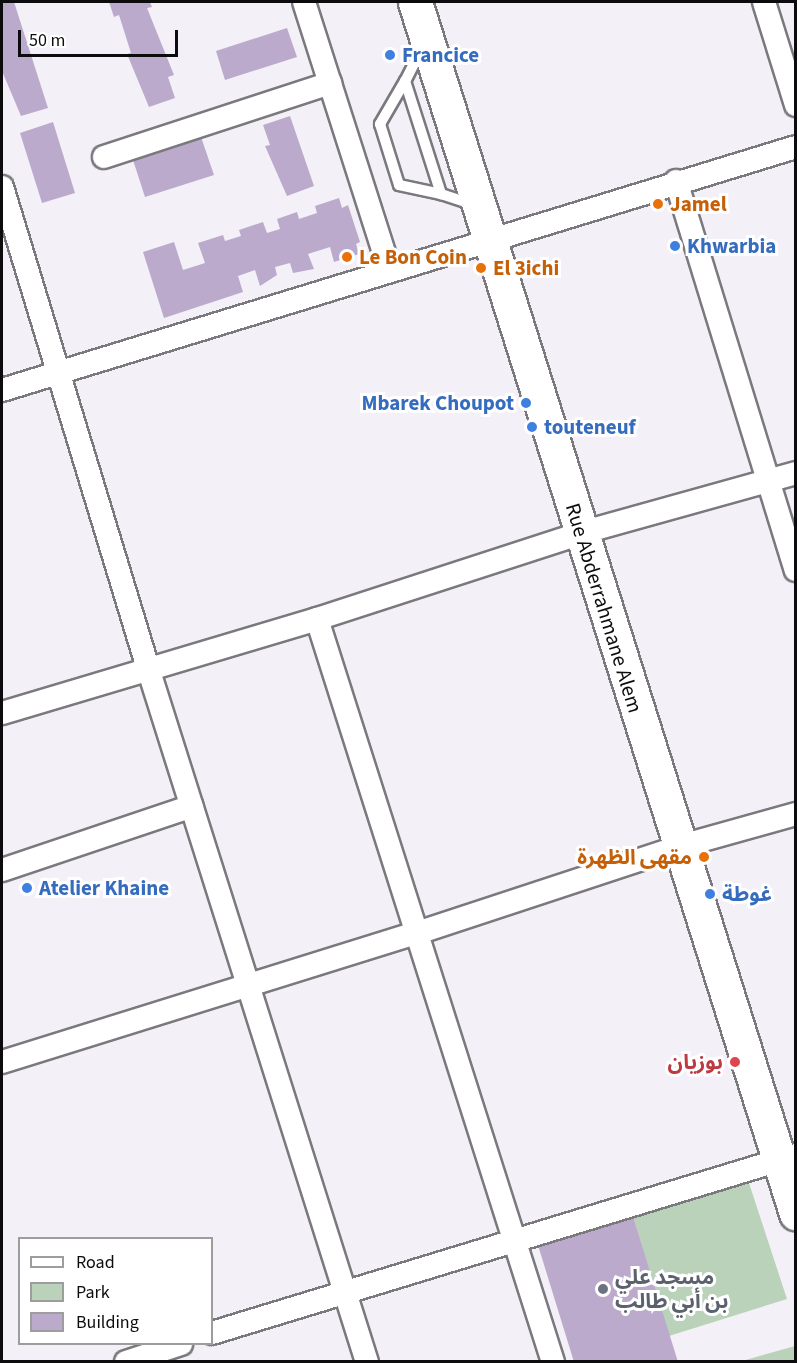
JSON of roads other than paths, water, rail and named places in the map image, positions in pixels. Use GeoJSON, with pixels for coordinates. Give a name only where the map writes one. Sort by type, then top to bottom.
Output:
{"type":"FeatureCollection","features":[{"type":"Feature","properties":{"kind":"main road","name":"Rue Abderrahmane Alem"},"geometry":{"type":"LineString","coordinates":[[415,2],[492,241],[678,847],[787,1157],[795,1213]]}},
{"type":"Feature","properties":{"kind":"street"},"geometry":{"type":"LineString","coordinates":[[304,2],[390,271]]}},
{"type":"Feature","properties":{"kind":"street"},"geometry":{"type":"LineString","coordinates":[[764,2],[795,105]]}},
{"type":"Feature","properties":{"kind":"street"},"geometry":{"type":"LineString","coordinates":[[104,157],[330,83]]}},
{"type":"Feature","properties":{"kind":"street"},"geometry":{"type":"LineString","coordinates":[[2,390],[492,241],[676,181],[795,147]]}},
{"type":"Feature","properties":{"kind":"street"},"geometry":{"type":"LineString","coordinates":[[676,181],[795,570]]}},
{"type":"Feature","properties":{"kind":"street"},"geometry":{"type":"LineString","coordinates":[[2,186],[148,668],[367,1362]]}},
{"type":"Feature","properties":{"kind":"street"},"geometry":{"type":"LineString","coordinates":[[2,712],[316,619],[581,533],[795,473]]}},
{"type":"Feature","properties":{"kind":"street"},"geometry":{"type":"LineString","coordinates":[[316,619],[553,1362]]}},
{"type":"Feature","properties":{"kind":"street"},"geometry":{"type":"LineString","coordinates":[[2,870],[192,806]]}},
{"type":"Feature","properties":{"kind":"street"},"geometry":{"type":"LineString","coordinates":[[2,1062],[247,983],[417,933],[678,847],[795,814]]}},
{"type":"Feature","properties":{"kind":"street"},"geometry":{"type":"LineString","coordinates":[[213,1334],[344,1290],[787,1157]]}},
{"type":"Feature","properties":{"kind":"street"},"geometry":{"type":"LineString","coordinates":[[126,1362],[178,1345]]}},
{"type":"Feature","properties":{"kind":"lane"},"geometry":{"type":"LineString","coordinates":[[427,40],[380,124],[399,185],[441,194],[481,208]]}},
{"type":"Feature","properties":{"kind":"lane"},"geometry":{"type":"LineString","coordinates":[[405,81],[441,194]]}},
{"type":"Feature","properties":{"kind":"place","name":"Francice"},"geometry":{"type":"Point","coordinates":[390,55]}},
{"type":"Feature","properties":{"kind":"place","name":"Jamel"},"geometry":{"type":"Point","coordinates":[658,204]}},
{"type":"Feature","properties":{"kind":"place","name":"Khwarbia"},"geometry":{"type":"Point","coordinates":[675,246]}},
{"type":"Feature","properties":{"kind":"place","name":"Le Bon Coin"},"geometry":{"type":"Point","coordinates":[347,257]}},
{"type":"Feature","properties":{"kind":"place","name":"El 3ichi"},"geometry":{"type":"Point","coordinates":[481,268]}},
{"type":"Feature","properties":{"kind":"place","name":"Mbarek Choupot"},"geometry":{"type":"Point","coordinates":[526,403]}},
{"type":"Feature","properties":{"kind":"place","name":"touteneuf"},"geometry":{"type":"Point","coordinates":[532,427]}},
{"type":"Feature","properties":{"kind":"place","name":"مقهى الظهرة"},"geometry":{"type":"Point","coordinates":[704,857]}},
{"type":"Feature","properties":{"kind":"place","name":"Atelier Khaine"},"geometry":{"type":"Point","coordinates":[27,888]}},
{"type":"Feature","properties":{"kind":"place","name":"غوطة"},"geometry":{"type":"Point","coordinates":[710,894]}},
{"type":"Feature","properties":{"kind":"place","name":"بوزيان"},"geometry":{"type":"Point","coordinates":[735,1062]}},
{"type":"Feature","properties":{"kind":"place","name":"مسجد علي بن أبي طالب"},"geometry":{"type":"Point","coordinates":[603,1289]}}]}
